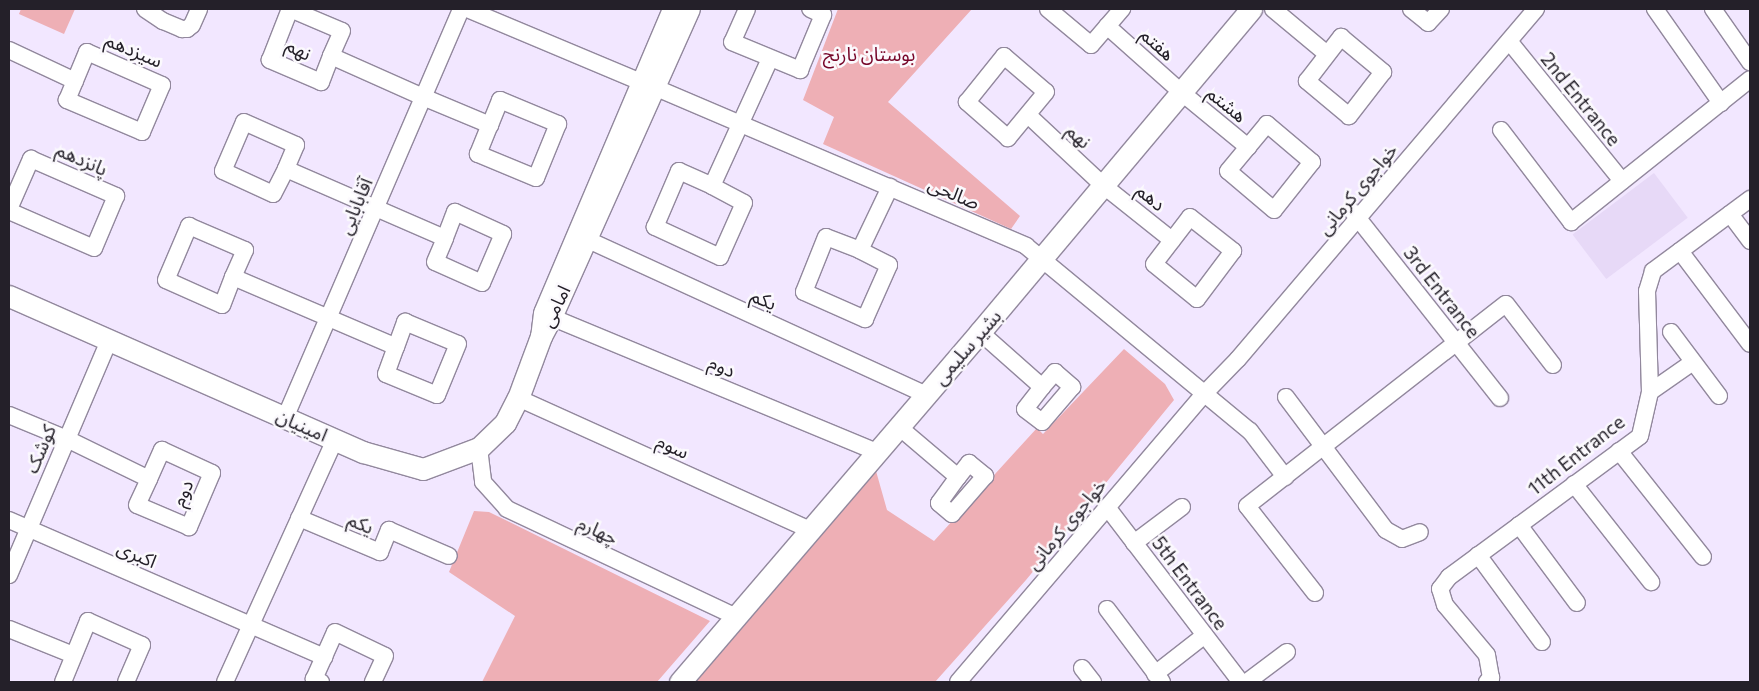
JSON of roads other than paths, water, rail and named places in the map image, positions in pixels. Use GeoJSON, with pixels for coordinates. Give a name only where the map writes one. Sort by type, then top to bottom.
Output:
{"type":"FeatureCollection","features":[{"type":"Feature","properties":{"kind":"main road","name":"امامی"},"geometry":{"type":"LineString","coordinates":[[541,336],[586,240],[648,84],[673,9]]}},
{"type":"Feature","properties":{"kind":"main road","name":"امامی"},"geometry":{"type":"LineString","coordinates":[[541,336],[544,313],[648,84],[688,9]]}},
{"type":"Feature","properties":{"kind":"main road","name":"بشیر سلیمی"},"geometry":{"type":"LineString","coordinates":[[680,682],[1043,258],[1251,9]]}},
{"type":"Feature","properties":{"kind":"main road","name":"امینیان"},"geometry":{"type":"LineString","coordinates":[[9,296],[363,452],[423,469],[479,448],[505,423],[518,398],[541,336]]}},
{"type":"Feature","properties":{"kind":"street"},"geometry":{"type":"LineString","coordinates":[[144,9],[163,21],[182,29],[188,29],[192,25],[198,9]]}},
{"type":"Feature","properties":{"kind":"street","name":"آقابابایی"},"geometry":{"type":"LineString","coordinates":[[286,418],[461,9]]}},
{"type":"Feature","properties":{"kind":"street","name":"صالحی"},"geometry":{"type":"LineString","coordinates":[[467,9],[648,84],[1026,246],[1043,258],[1250,431],[1285,476]]}},
{"type":"Feature","properties":{"kind":"street"},"geometry":{"type":"LineString","coordinates":[[747,9],[732,42],[800,70],[823,15],[810,9]]}},
{"type":"Feature","properties":{"kind":"street"},"geometry":{"type":"LineString","coordinates":[[1048,9],[1091,45],[1122,9]]}},
{"type":"Feature","properties":{"kind":"street"},"geometry":{"type":"LineString","coordinates":[[1273,9],[1327,54]]}},
{"type":"Feature","properties":{"kind":"street"},"geometry":{"type":"LineString","coordinates":[[1411,9],[1428,24],[1441,9]]}},
{"type":"Feature","properties":{"kind":"street","name":"خواجوی کرمانی"},"geometry":{"type":"LineString","coordinates":[[1356,215],[1522,9]]}},
{"type":"Feature","properties":{"kind":"street","name":"خواجوی کرمانی"},"geometry":{"type":"LineString","coordinates":[[958,682],[1205,393],[1232,355],[1536,9]]}},
{"type":"Feature","properties":{"kind":"street"},"geometry":{"type":"LineString","coordinates":[[1655,9],[1721,103]]}},
{"type":"Feature","properties":{"kind":"street"},"geometry":{"type":"LineString","coordinates":[[1713,9],[1750,62]]}},
{"type":"Feature","properties":{"kind":"street","name":"نهم"},"geometry":{"type":"LineString","coordinates":[[290,10],[342,31],[331,56],[321,82],[270,60],[290,10]]}},
{"type":"Feature","properties":{"kind":"street","name":"هفتم"},"geometry":{"type":"LineString","coordinates":[[1107,26],[1182,92]]}},
{"type":"Feature","properties":{"kind":"street"},"geometry":{"type":"LineString","coordinates":[[1341,37],[1383,72],[1349,116],[1306,81],[1327,54],[1341,37]]}},
{"type":"Feature","properties":{"kind":"street","name":"2nd Entrance"},"geometry":{"type":"LineString","coordinates":[[1509,41],[1622,181]]}},
{"type":"Feature","properties":{"kind":"street"},"geometry":{"type":"LineString","coordinates":[[9,50],[75,81]]}},
{"type":"Feature","properties":{"kind":"street","name":"سیزدهم"},"geometry":{"type":"LineString","coordinates":[[87,52],[162,84],[142,132],[67,100],[75,81],[87,52]]}},
{"type":"Feature","properties":{"kind":"street","name":"نهم"},"geometry":{"type":"LineString","coordinates":[[331,56],[490,125]]}},
{"type":"Feature","properties":{"kind":"street"},"geometry":{"type":"LineString","coordinates":[[1004,56],[1046,92],[1028,115],[1008,138],[967,102],[1004,56]]}},
{"type":"Feature","properties":{"kind":"street"},"geometry":{"type":"LineString","coordinates":[[712,186],[742,124],[770,59]]}},
{"type":"Feature","properties":{"kind":"street"},"geometry":{"type":"LineString","coordinates":[[1501,130],[1571,222],[1750,79]]}},
{"type":"Feature","properties":{"kind":"street","name":"هشتم"},"geometry":{"type":"LineString","coordinates":[[1182,92],[1248,147]]}},
{"type":"Feature","properties":{"kind":"street"},"geometry":{"type":"LineString","coordinates":[[500,100],[558,124],[536,178],[478,154],[490,125],[500,100]]}},
{"type":"Feature","properties":{"kind":"street","name":"نهم"},"geometry":{"type":"LineString","coordinates":[[1028,115],[1104,186]]}},
{"type":"Feature","properties":{"kind":"street"},"geometry":{"type":"LineString","coordinates":[[244,122],[296,145],[286,169],[273,194],[223,170],[244,122]]}},
{"type":"Feature","properties":{"kind":"street"},"geometry":{"type":"LineString","coordinates":[[1267,124],[1312,162],[1274,210],[1228,171],[1248,147],[1267,124]]}},
{"type":"Feature","properties":{"kind":"street","name":"پانزدهم"},"geometry":{"type":"LineString","coordinates":[[31,159],[116,196],[94,248],[9,210],[14,184],[31,159]]}},
{"type":"Feature","properties":{"kind":"street"},"geometry":{"type":"LineString","coordinates":[[286,169],[445,238]]}},
{"type":"Feature","properties":{"kind":"street"},"geometry":{"type":"LineString","coordinates":[[679,171],[712,186],[744,204],[720,257],[655,227],[679,171]]}},
{"type":"Feature","properties":{"kind":"street","name":"دهم"},"geometry":{"type":"LineString","coordinates":[[1104,186],[1172,240]]}},
{"type":"Feature","properties":{"kind":"street"},"geometry":{"type":"LineString","coordinates":[[860,250],[890,188]]}},
{"type":"Feature","properties":{"kind":"street","name":"11th Entrance"},"geometry":{"type":"LineString","coordinates":[[1487,682],[1491,678],[1487,655],[1445,605],[1440,590],[1449,577],[1640,436],[1650,392],[1647,291],[1652,271],[1750,199]]}},
{"type":"Feature","properties":{"kind":"street"},"geometry":{"type":"LineString","coordinates":[[455,212],[503,234],[482,283],[435,262],[445,238],[455,212]]}},
{"type":"Feature","properties":{"kind":"street"},"geometry":{"type":"LineString","coordinates":[[1730,214],[1750,241]]}},
{"type":"Feature","properties":{"kind":"street","name":"3rd Entrance"},"geometry":{"type":"LineString","coordinates":[[1356,215],[1500,398]]}},
{"type":"Feature","properties":{"kind":"street"},"geometry":{"type":"LineString","coordinates":[[1190,218],[1233,252],[1197,299],[1154,264],[1172,240],[1190,218]]}},
{"type":"Feature","properties":{"kind":"street"},"geometry":{"type":"LineString","coordinates":[[189,226],[245,250],[233,277],[222,305],[166,280],[189,226]]}},
{"type":"Feature","properties":{"kind":"street"},"geometry":{"type":"LineString","coordinates":[[826,237],[860,250],[889,265],[865,319],[804,292],[826,237]]}},
{"type":"Feature","properties":{"kind":"street","name":"یکم"},"geometry":{"type":"LineString","coordinates":[[586,240],[926,395]]}},
{"type":"Feature","properties":{"kind":"street"},"geometry":{"type":"LineString","coordinates":[[1680,251],[1750,344]]}},
{"type":"Feature","properties":{"kind":"street"},"geometry":{"type":"LineString","coordinates":[[233,277],[396,347]]}},
{"type":"Feature","properties":{"kind":"street"},"geometry":{"type":"LineString","coordinates":[[1315,594],[1247,506],[1506,304],[1553,365]]}},
{"type":"Feature","properties":{"kind":"street","name":"دوم"},"geometry":{"type":"LineString","coordinates":[[551,317],[877,452]]}},
{"type":"Feature","properties":{"kind":"street"},"geometry":{"type":"LineString","coordinates":[[405,322],[458,344],[437,395],[386,374],[396,347],[405,322]]}},
{"type":"Feature","properties":{"kind":"street"},"geometry":{"type":"LineString","coordinates":[[980,332],[1042,387]]}},
{"type":"Feature","properties":{"kind":"street"},"geometry":{"type":"LineString","coordinates":[[1671,332],[1719,396]]}},
{"type":"Feature","properties":{"kind":"street","name":"کوشک"},"geometry":{"type":"LineString","coordinates":[[9,574],[109,340]]}},
{"type":"Feature","properties":{"kind":"street"},"geometry":{"type":"LineString","coordinates":[[1650,392],[1693,362]]}},
{"type":"Feature","properties":{"kind":"street"},"geometry":{"type":"LineString","coordinates":[[1286,397],[1386,530],[1402,539],[1420,532]]}},
{"type":"Feature","properties":{"kind":"street","name":"سوم"},"geometry":{"type":"LineString","coordinates":[[518,398],[810,530]]}},
{"type":"Feature","properties":{"kind":"street","name":"دوم"},"geometry":{"type":"LineString","coordinates":[[9,415],[67,439],[149,478]]}},
{"type":"Feature","properties":{"kind":"street"},"geometry":{"type":"LineString","coordinates":[[899,427],[958,478]]}},
{"type":"Feature","properties":{"kind":"street"},"geometry":{"type":"LineString","coordinates":[[225,682],[335,440]]}},
{"type":"Feature","properties":{"kind":"street","name":"چهارم"},"geometry":{"type":"LineString","coordinates":[[479,448],[483,482],[507,508],[736,617]]}},
{"type":"Feature","properties":{"kind":"street","name":"دوم"},"geometry":{"type":"LineString","coordinates":[[162,450],[212,473],[189,528],[137,505],[149,478],[162,450]]}},
{"type":"Feature","properties":{"kind":"street"},"geometry":{"type":"LineString","coordinates":[[1619,451],[1703,557]]}},
{"type":"Feature","properties":{"kind":"street"},"geometry":{"type":"LineString","coordinates":[[1574,484],[1651,582]]}},
{"type":"Feature","properties":{"kind":"street"},"geometry":{"type":"LineString","coordinates":[[1134,543],[1182,507]]}},
{"type":"Feature","properties":{"kind":"street","name":"5th Entrance"},"geometry":{"type":"LineString","coordinates":[[1107,508],[1241,682]]}},
{"type":"Feature","properties":{"kind":"street","name":"یکم"},"geometry":{"type":"LineString","coordinates":[[299,518],[380,552],[389,530],[449,556]]}},
{"type":"Feature","properties":{"kind":"street","name":"اکبری"},"geometry":{"type":"LineString","coordinates":[[9,520],[250,624]]}},
{"type":"Feature","properties":{"kind":"street"},"geometry":{"type":"LineString","coordinates":[[1519,525],[1577,603]]}},
{"type":"Feature","properties":{"kind":"street"},"geometry":{"type":"LineString","coordinates":[[1478,556],[1542,642]]}},
{"type":"Feature","properties":{"kind":"street"},"geometry":{"type":"LineString","coordinates":[[1107,610],[1158,678],[1205,635]]}},
{"type":"Feature","properties":{"kind":"street"},"geometry":{"type":"LineString","coordinates":[[63,682],[88,621],[142,645],[126,682]]}},
{"type":"Feature","properties":{"kind":"street"},"geometry":{"type":"LineString","coordinates":[[250,624],[324,657]]}},
{"type":"Feature","properties":{"kind":"street"},"geometry":{"type":"LineString","coordinates":[[9,629],[73,655]]}},
{"type":"Feature","properties":{"kind":"street"},"geometry":{"type":"LineString","coordinates":[[321,682],[314,679],[336,632],[385,656],[373,682]]}},
{"type":"Feature","properties":{"kind":"street"},"geometry":{"type":"LineString","coordinates":[[1247,682],[1287,652]]}},
{"type":"Feature","properties":{"kind":"street"},"geometry":{"type":"LineString","coordinates":[[1082,668],[1093,682]]}},
{"type":"Feature","properties":{"kind":"park label","name":"بوستان نارنج"},"geometry":{"type":"Point","coordinates":[869,54]}}]}
